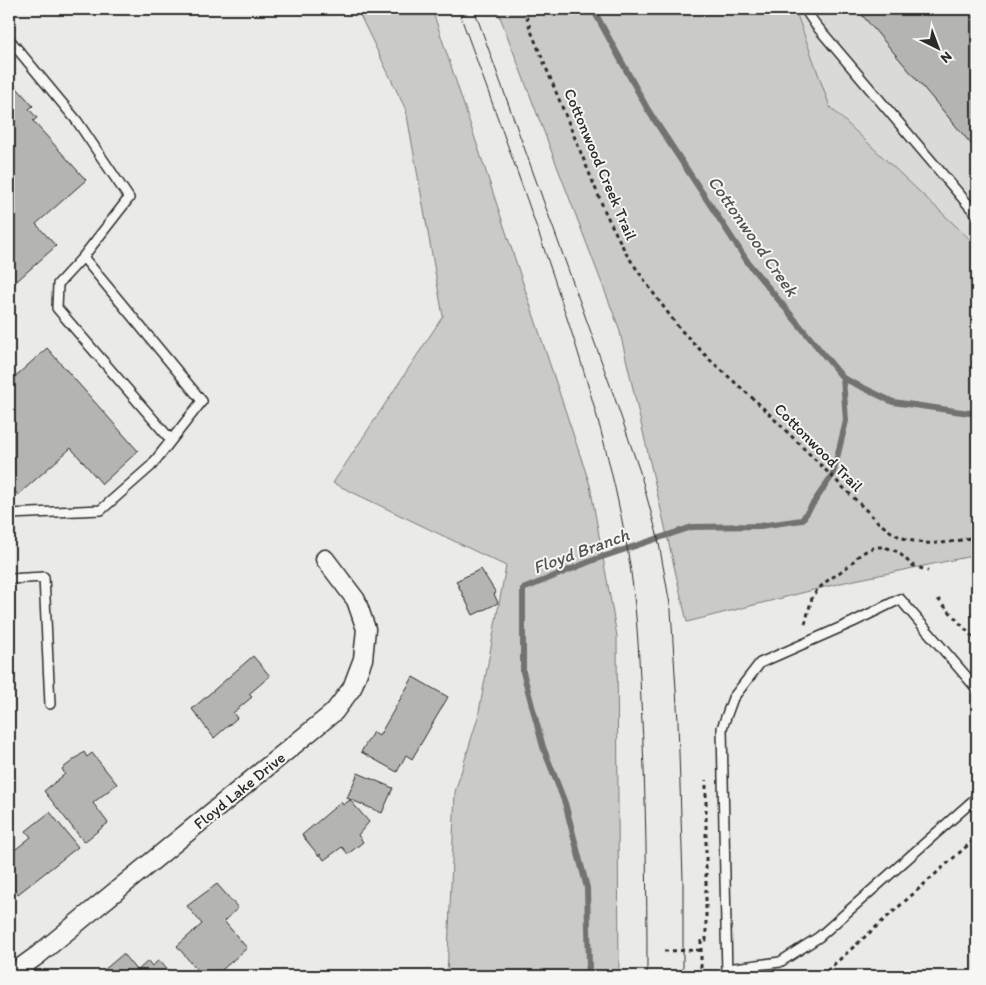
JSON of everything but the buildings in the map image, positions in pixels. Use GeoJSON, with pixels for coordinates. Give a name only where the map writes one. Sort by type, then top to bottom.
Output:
{"type":"FeatureCollection","features":[{"type":"Feature","properties":{"kind":"street","name":"Floyd Lake Drive"},"geometry":{"type":"LineString","coordinates":[[9,976],[38,955],[334,712],[352,688],[363,660],[366,629],[356,600],[325,560]]}},
{"type":"Feature","properties":{"kind":"lane"},"geometry":{"type":"LineString","coordinates":[[805,9],[815,24],[977,215]]}},
{"type":"Feature","properties":{"kind":"lane"},"geometry":{"type":"LineString","coordinates":[[9,39],[77,121],[129,198],[83,257],[58,284],[57,308],[171,440]]}},
{"type":"Feature","properties":{"kind":"lane"},"geometry":{"type":"LineString","coordinates":[[9,514],[101,510],[151,466],[202,401],[83,257]]}},
{"type":"Feature","properties":{"kind":"lane"},"geometry":{"type":"LineString","coordinates":[[9,579],[44,577],[50,704]]}},
{"type":"Feature","properties":{"kind":"lane"},"geometry":{"type":"LineString","coordinates":[[977,689],[900,599],[814,640],[760,663],[732,698],[722,728],[727,972],[780,962],[818,937],[977,796]]}},
{"type":"Feature","properties":{"kind":"path","name":"Cottonwood Creek Trail"},"geometry":{"type":"LineString","coordinates":[[524,9],[531,31],[606,214],[627,255],[679,328],[710,360],[758,403]]}},
{"type":"Feature","properties":{"kind":"path","name":"Cottonwood Trail"},"geometry":{"type":"LineString","coordinates":[[758,403],[863,508],[879,523],[902,538],[928,544],[958,541],[977,536]]}},
{"type":"Feature","properties":{"kind":"path"},"geometry":{"type":"LineString","coordinates":[[805,624],[812,598],[817,590],[827,580],[850,565],[857,557],[875,547],[885,547],[898,552],[912,565],[928,571]]}},
{"type":"Feature","properties":{"kind":"path"},"geometry":{"type":"LineString","coordinates":[[938,599],[977,642]]}},
{"type":"Feature","properties":{"kind":"path"},"geometry":{"type":"LineString","coordinates":[[701,976],[701,940],[706,940],[706,777]]}},
{"type":"Feature","properties":{"kind":"path"},"geometry":{"type":"LineString","coordinates":[[821,976],[977,837]]}},
{"type":"Feature","properties":{"kind":"path"},"geometry":{"type":"LineString","coordinates":[[664,951],[701,950]]}},
{"type":"Feature","properties":{"kind":"shaded area"},"geometry":{"type":"Polygon","coordinates":[[[357,9],[432,9],[590,485],[617,636],[619,976],[447,976],[455,792],[478,717],[506,566],[333,483],[443,316],[406,110],[357,9]]]}},
{"type":"Feature","properties":{"kind":"shaded area"},"geometry":{"type":"Polygon","coordinates":[[[497,9],[795,9],[830,107],[977,246],[977,555],[845,582],[687,622],[619,328],[497,9]]]}},
{"type":"Feature","properties":{"kind":"shaded area"},"geometry":{"type":"Polygon","coordinates":[[[795,9],[977,9],[977,246],[829,107],[795,9]]]}},
{"type":"Feature","properties":{"kind":"waterway","name":"Cottonwood Creek"},"geometry":{"type":"LineString","coordinates":[[593,9],[648,110],[749,264],[843,378],[893,402],[969,413],[977,412]]}},
{"type":"Feature","properties":{"kind":"waterway","name":"Floyd Branch"},"geometry":{"type":"LineString","coordinates":[[584,976],[589,967],[587,888],[565,803],[543,747],[523,672],[523,589],[596,559],[692,527],[760,526],[802,520],[833,474],[846,421],[843,378]]}},
{"type":"Feature","properties":{"kind":"tram line"},"geometry":{"type":"LineString","coordinates":[[458,9],[527,200],[593,401],[615,488],[627,547],[637,624],[643,735],[647,976]]}},
{"type":"Feature","properties":{"kind":"tram line"},"geometry":{"type":"LineString","coordinates":[[474,9],[614,396],[640,472],[658,538],[671,610],[678,721],[683,880],[683,976]]}}]}
